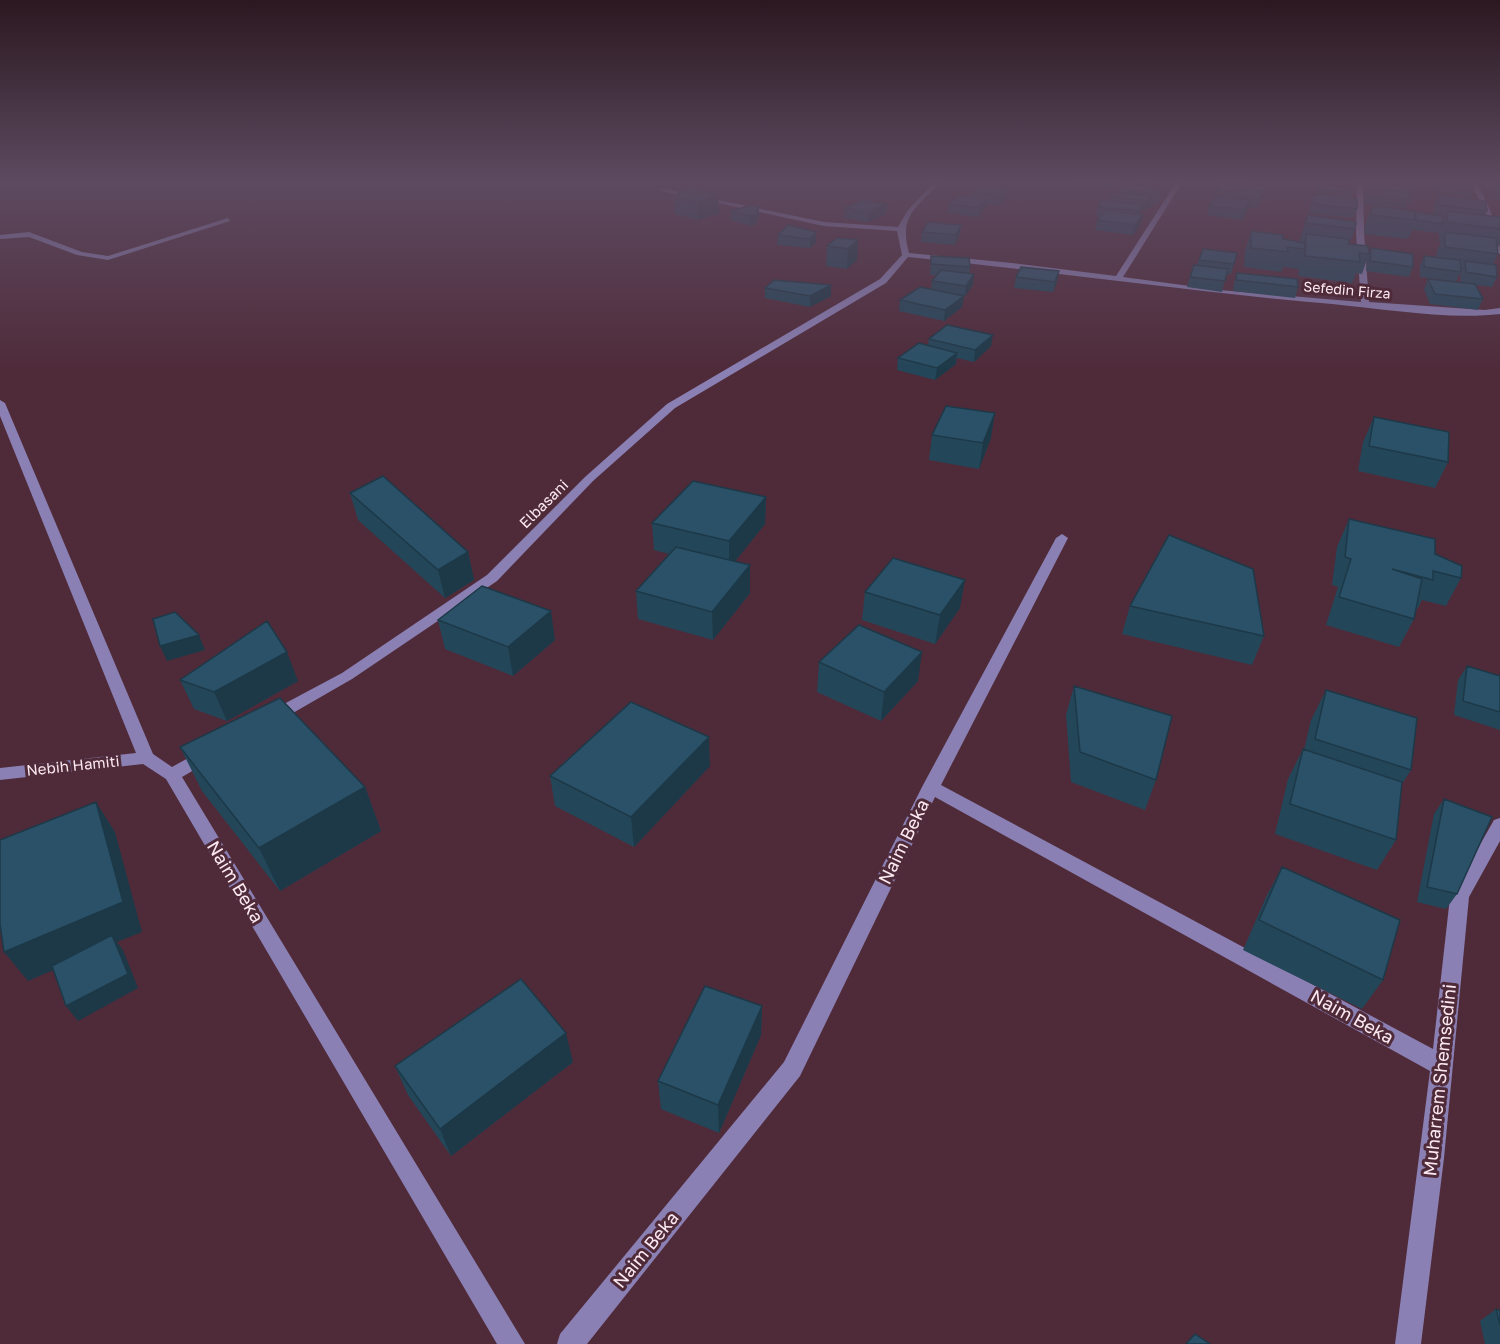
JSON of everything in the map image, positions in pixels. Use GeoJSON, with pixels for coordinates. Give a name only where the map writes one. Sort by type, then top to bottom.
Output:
{"type":"FeatureCollection","features":[{"type":"Feature","properties":{"kind":"street"},"geometry":{"type":"LineString","coordinates":[[56,244],[93,259],[108,258],[153,244]]}},
{"type":"Feature","properties":{"kind":"street"},"geometry":{"type":"LineString","coordinates":[[904,244],[906,255]]}},
{"type":"Feature","properties":{"kind":"street"},"geometry":{"type":"LineString","coordinates":[[1119,278],[1141,244]]}},
{"type":"Feature","properties":{"kind":"street"},"geometry":{"type":"LineString","coordinates":[[1361,244],[1365,306]]}},
{"type":"Feature","properties":{"kind":"street","name":"Sefedin Firza"},"geometry":{"type":"LineString","coordinates":[[906,255],[1119,278],[1219,292],[1365,306],[1485,313],[1500,311]]}},
{"type":"Feature","properties":{"kind":"street","name":"Elbasani"},"geometry":{"type":"LineString","coordinates":[[264,723],[347,676],[492,578],[589,479],[671,406],[883,281],[906,255]]}},
{"type":"Feature","properties":{"kind":"street"},"geometry":{"type":"LineString","coordinates":[[0,403],[146,758]]}},
{"type":"Feature","properties":{"kind":"street"},"geometry":{"type":"LineString","coordinates":[[931,787],[1062,538]]}},
{"type":"Feature","properties":{"kind":"street"},"geometry":{"type":"LineString","coordinates":[[172,775],[213,752]]}},
{"type":"Feature","properties":{"kind":"street","name":"Nebih Hamiti"},"geometry":{"type":"LineString","coordinates":[[0,774],[146,758]]}},
{"type":"Feature","properties":{"kind":"street","name":"Naim Beka"},"geometry":{"type":"LineString","coordinates":[[146,758],[172,775],[512,1344]]}},
{"type":"Feature","properties":{"kind":"street","name":"Naim Beka"},"geometry":{"type":"LineString","coordinates":[[570,1344],[792,1069],[931,787],[1442,1066]]}},
{"type":"Feature","properties":{"kind":"street","name":"Muharrem Shemsedini"},"geometry":{"type":"LineString","coordinates":[[1408,1344],[1460,897],[1500,825]]}},
{"type":"Feature","properties":{"kind":"building"},"geometry":{"type":"Polygon","coordinates":[[[830,244],[854,244],[848,249],[827,246],[830,244]]]}},
{"type":"Feature","properties":{"kind":"building"},"geometry":{"type":"Polygon","coordinates":[[[1251,244],[1304,244],[1305,249],[1287,247],[1288,252],[1251,248],[1251,244]]]}},
{"type":"Feature","properties":{"kind":"building"},"geometry":{"type":"Polygon","coordinates":[[[1306,244],[1368,246],[1369,254],[1359,253],[1360,262],[1305,256],[1306,244]]]}},
{"type":"Feature","properties":{"kind":"building"},"geometry":{"type":"Polygon","coordinates":[[[1445,244],[1497,244],[1498,254],[1445,247],[1445,244]]]}},
{"type":"Feature","properties":{"kind":"building"},"geometry":{"type":"Polygon","coordinates":[[[1371,248],[1413,254],[1413,267],[1370,261],[1371,248]]]}},
{"type":"Feature","properties":{"kind":"building"},"geometry":{"type":"Polygon","coordinates":[[[1203,249],[1237,253],[1234,264],[1199,260],[1203,249]]]}},
{"type":"Feature","properties":{"kind":"building"},"geometry":{"type":"Polygon","coordinates":[[[931,256],[969,258],[970,267],[931,264],[931,256]]]}},
{"type":"Feature","properties":{"kind":"building"},"geometry":{"type":"Polygon","coordinates":[[[1424,256],[1460,260],[1461,272],[1424,267],[1424,256]]]}},
{"type":"Feature","properties":{"kind":"building"},"geometry":{"type":"Polygon","coordinates":[[[1465,261],[1496,265],[1497,277],[1466,272],[1465,261]]]}},
{"type":"Feature","properties":{"kind":"building"},"geometry":{"type":"Polygon","coordinates":[[[1194,265],[1228,269],[1225,281],[1190,277],[1194,265]]]}},
{"type":"Feature","properties":{"kind":"building"},"geometry":{"type":"Polygon","coordinates":[[[1021,267],[1059,271],[1055,282],[1016,277],[1021,267]]]}},
{"type":"Feature","properties":{"kind":"building"},"geometry":{"type":"Polygon","coordinates":[[[941,270],[974,274],[966,286],[932,281],[941,270]]]}},
{"type":"Feature","properties":{"kind":"building"},"geometry":{"type":"Polygon","coordinates":[[[1237,273],[1297,279],[1298,287],[1236,280],[1237,273]]]}},
{"type":"Feature","properties":{"kind":"building"},"geometry":{"type":"Polygon","coordinates":[[[1428,279],[1475,284],[1483,299],[1435,294],[1428,279]]]}},
{"type":"Feature","properties":{"kind":"building"},"geometry":{"type":"Polygon","coordinates":[[[774,280],[831,285],[810,296],[765,288],[774,280]]]}},
{"type":"Feature","properties":{"kind":"building"},"geometry":{"type":"Polygon","coordinates":[[[920,287],[964,296],[945,310],[900,300],[920,287]]]}},
{"type":"Feature","properties":{"kind":"building"},"geometry":{"type":"Polygon","coordinates":[[[947,325],[993,335],[975,350],[929,339],[947,325]]]}},
{"type":"Feature","properties":{"kind":"building"},"geometry":{"type":"Polygon","coordinates":[[[919,343],[957,353],[937,368],[898,358],[919,343]]]}},
{"type":"Feature","properties":{"kind":"building"},"geometry":{"type":"Polygon","coordinates":[[[946,406],[995,413],[983,443],[932,435],[946,406]]]}},
{"type":"Feature","properties":{"kind":"building"},"geometry":{"type":"Polygon","coordinates":[[[1374,417],[1449,432],[1448,462],[1369,446],[1374,417]]]}},
{"type":"Feature","properties":{"kind":"building"},"geometry":{"type":"Polygon","coordinates":[[[383,476],[468,552],[438,570],[350,493],[383,476]]]}},
{"type":"Feature","properties":{"kind":"building"},"geometry":{"type":"Polygon","coordinates":[[[693,481],[766,497],[729,541],[652,523],[693,481]]]}},
{"type":"Feature","properties":{"kind":"building"},"geometry":{"type":"Polygon","coordinates":[[[1349,519],[1435,539],[1435,554],[1462,566],[1461,578],[1433,571],[1433,580],[1392,569],[1422,579],[1414,619],[1339,597],[1351,559],[1345,557],[1349,519]]]}},
{"type":"Feature","properties":{"kind":"building"},"geometry":{"type":"Polygon","coordinates":[[[1169,535],[1253,569],[1264,636],[1130,606],[1169,535]]]}},
{"type":"Feature","properties":{"kind":"building"},"geometry":{"type":"Polygon","coordinates":[[[676,547],[750,565],[712,612],[636,591],[676,547]]]}},
{"type":"Feature","properties":{"kind":"building"},"geometry":{"type":"Polygon","coordinates":[[[893,558],[965,580],[940,615],[865,592],[893,558]]]}},
{"type":"Feature","properties":{"kind":"building"},"geometry":{"type":"Polygon","coordinates":[[[482,586],[551,611],[508,647],[438,620],[482,586]]]}},
{"type":"Feature","properties":{"kind":"building"},"geometry":{"type":"Polygon","coordinates":[[[175,612],[199,635],[160,646],[153,619],[175,612]]]}},
{"type":"Feature","properties":{"kind":"building"},"geometry":{"type":"Polygon","coordinates":[[[267,621],[287,652],[214,692],[180,680],[267,621]]]}},
{"type":"Feature","properties":{"kind":"building"},"geometry":{"type":"Polygon","coordinates":[[[859,625],[922,652],[884,692],[819,662],[859,625]]]}},
{"type":"Feature","properties":{"kind":"building"},"geometry":{"type":"Polygon","coordinates":[[[1467,666],[1500,676],[1500,712],[1463,701],[1467,666]]]}},
{"type":"Feature","properties":{"kind":"building"},"geometry":{"type":"Polygon","coordinates":[[[1074,686],[1172,716],[1156,780],[1080,752],[1074,686]]]}},
{"type":"Feature","properties":{"kind":"building"},"geometry":{"type":"Polygon","coordinates":[[[1326,690],[1417,718],[1411,770],[1315,739],[1326,690]]]}},
{"type":"Feature","properties":{"kind":"building"},"geometry":{"type":"Polygon","coordinates":[[[280,698],[365,787],[259,848],[180,747],[280,698]]]}},
{"type":"Feature","properties":{"kind":"building"},"geometry":{"type":"Polygon","coordinates":[[[631,702],[709,737],[631,817],[550,776],[631,702]]]}},
{"type":"Feature","properties":{"kind":"building"},"geometry":{"type":"Polygon","coordinates":[[[1303,749],[1402,782],[1396,840],[1290,804],[1303,749]]]}},
{"type":"Feature","properties":{"kind":"building"},"geometry":{"type":"Polygon","coordinates":[[[1444,799],[1492,817],[1457,894],[1427,887],[1444,799]]]}},
{"type":"Feature","properties":{"kind":"building"},"geometry":{"type":"Polygon","coordinates":[[[96,802],[123,902],[4,952],[0,924],[0,840],[96,802]]]}},
{"type":"Feature","properties":{"kind":"building"},"geometry":{"type":"Polygon","coordinates":[[[1282,867],[1400,920],[1383,980],[1259,920],[1282,867]]]}},
{"type":"Feature","properties":{"kind":"building"},"geometry":{"type":"Polygon","coordinates":[[[112,935],[128,974],[66,1006],[52,966],[112,935]]]}},
{"type":"Feature","properties":{"kind":"building"},"geometry":{"type":"Polygon","coordinates":[[[521,979],[566,1033],[440,1129],[395,1066],[521,979]]]}},
{"type":"Feature","properties":{"kind":"building"},"geometry":{"type":"Polygon","coordinates":[[[705,986],[762,1006],[718,1105],[658,1081],[705,986]]]}},
{"type":"Feature","properties":{"kind":"building"},"geometry":{"type":"Polygon","coordinates":[[[1496,1309],[1500,1311],[1500,1325],[1496,1309]]]}},
{"type":"Feature","properties":{"kind":"building"},"geometry":{"type":"Polygon","coordinates":[[[1195,1334],[1210,1344],[1186,1344],[1195,1334]]]}}]}
